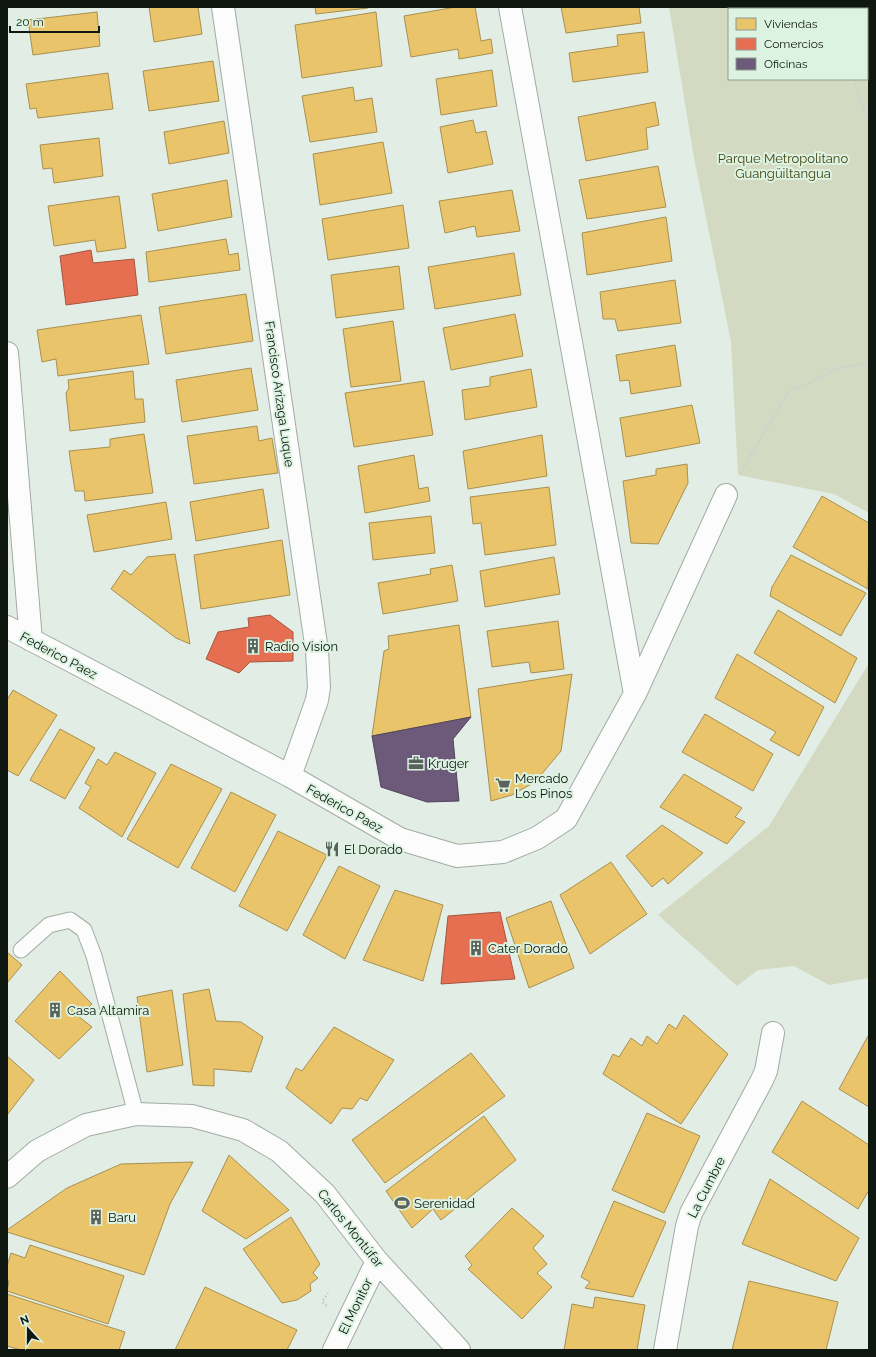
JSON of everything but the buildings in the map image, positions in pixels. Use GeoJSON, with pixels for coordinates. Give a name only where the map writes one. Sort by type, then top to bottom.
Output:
{"type":"FeatureCollection","features":[{"type":"Feature","properties":{"kind":"street","name":"Francisco Arízaga Luque"},"geometry":{"type":"LineString","coordinates":[[224,7],[317,651],[319,687],[317,700],[290,776]]}},
{"type":"Feature","properties":{"kind":"street"},"geometry":{"type":"LineString","coordinates":[[510,7],[635,694]]}},
{"type":"Feature","properties":{"kind":"street"},"geometry":{"type":"LineString","coordinates":[[7,353],[30,640]]}},
{"type":"Feature","properties":{"kind":"street","name":"Federico Paez"},"geometry":{"type":"LineString","coordinates":[[7,627],[290,776],[400,839],[457,856],[504,852],[537,838],[566,819],[635,694],[726,495]]}},
{"type":"Feature","properties":{"kind":"street"},"geometry":{"type":"LineString","coordinates":[[7,561],[23,542]]}},
{"type":"Feature","properties":{"kind":"street","name":"La Cumbre"},"geometry":{"type":"LineString","coordinates":[[665,1350],[687,1226],[691,1213],[762,1080],[766,1071],[773,1033]]}},
{"type":"Feature","properties":{"kind":"street","name":"Carlos Montúfar"},"geometry":{"type":"LineString","coordinates":[[7,1177],[37,1151],[86,1125],[136,1114],[192,1116],[243,1130],[279,1151],[325,1194],[377,1261],[459,1350]]}},
{"type":"Feature","properties":{"kind":"street","name":"El Monitor"},"geometry":{"type":"LineString","coordinates":[[334,1350],[377,1261]]}},
{"type":"Feature","properties":{"kind":"lane"},"geometry":{"type":"LineString","coordinates":[[20,950],[49,925],[70,920],[84,930],[94,956],[136,1114]]}},
{"type":"Feature","properties":{"kind":"path"},"geometry":{"type":"LineString","coordinates":[[854,80],[863,109],[869,120]]}},
{"type":"Feature","properties":{"kind":"path"},"geometry":{"type":"LineString","coordinates":[[726,495],[788,393],[839,368],[869,364]]}},
{"type":"Feature","properties":{"kind":"path"},"geometry":{"type":"LineString","coordinates":[[322,1302],[328,1293]]}},
{"type":"Feature","properties":{"kind":"green space","name":"Parque Metropolitano Guangüiltangua"},"geometry":{"type":"Polygon","coordinates":[[[669,7],[869,7],[869,513],[834,494],[738,475],[731,342],[694,158],[669,7]]]}},
{"type":"Feature","properties":{"kind":"green space"},"geometry":{"type":"Polygon","coordinates":[[[869,663],[869,978],[829,985],[794,966],[758,970],[737,986],[658,915],[769,826],[869,663]]]}},
{"type":"Feature","properties":{"kind":"place","name":"Radio Vision"},"geometry":{"type":"Point","coordinates":[253,646]}},
{"type":"Feature","properties":{"kind":"place","name":"Kruger"},"geometry":{"type":"Point","coordinates":[416,763]}},
{"type":"Feature","properties":{"kind":"place","name":"Mercado Los Pinos"},"geometry":{"type":"Point","coordinates":[503,785]}},
{"type":"Feature","properties":{"kind":"place","name":"El Dorado"},"geometry":{"type":"Point","coordinates":[332,849]}},
{"type":"Feature","properties":{"kind":"place","name":"Cater Dorado"},"geometry":{"type":"Point","coordinates":[476,948]}},
{"type":"Feature","properties":{"kind":"place","name":"Casa Altamira"},"geometry":{"type":"Point","coordinates":[55,1010]}},
{"type":"Feature","properties":{"kind":"place","name":"Serenidad"},"geometry":{"type":"Point","coordinates":[402,1203]}},
{"type":"Feature","properties":{"kind":"place","name":"Baru"},"geometry":{"type":"Point","coordinates":[96,1217]}}]}
